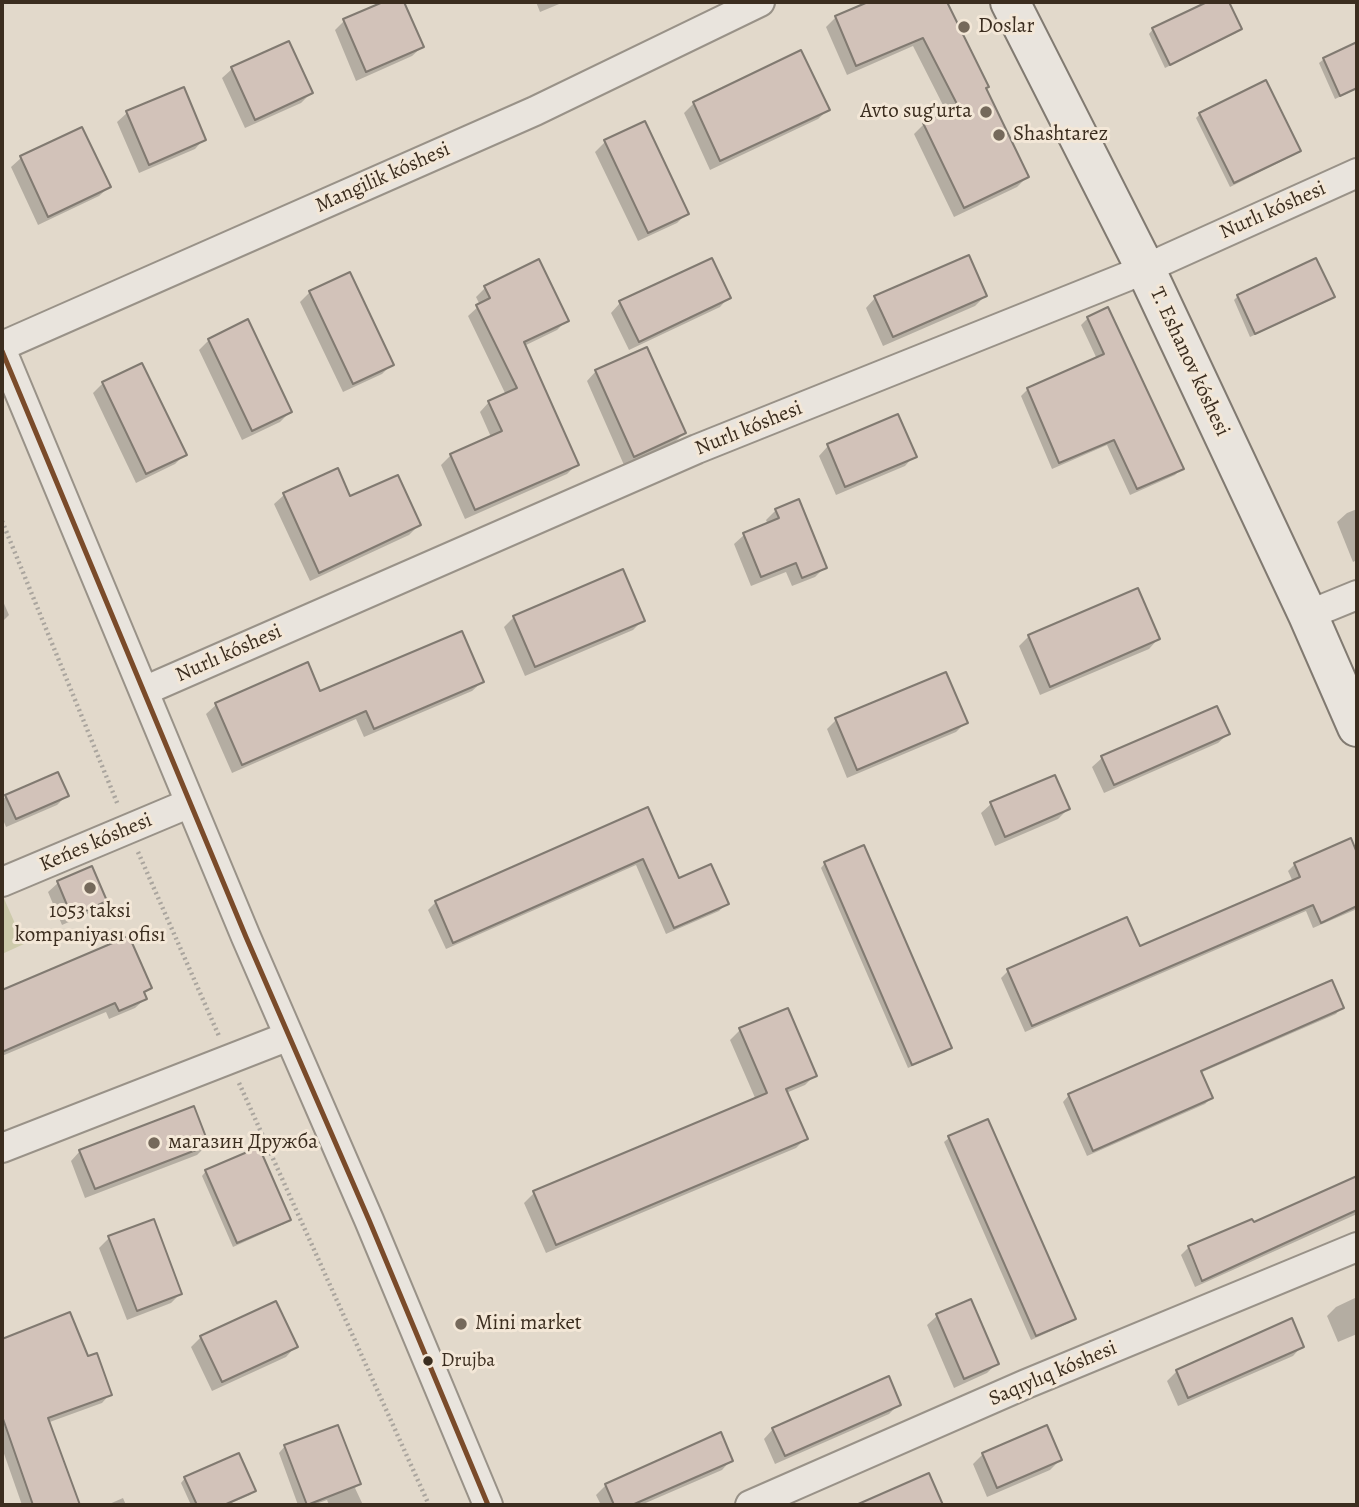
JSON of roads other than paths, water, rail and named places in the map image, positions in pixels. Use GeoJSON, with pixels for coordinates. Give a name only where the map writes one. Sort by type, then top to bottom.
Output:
{"type":"FeatureCollection","features":[{"type":"Feature","properties":{"kind":"main road","name":"T. Eshanov kóshesi"},"geometry":{"type":"LineString","coordinates":[[1010,2],[1145,268],[1308,615],[1357,727]]}},
{"type":"Feature","properties":{"kind":"street","name":"Mangilik kóshesi"},"geometry":{"type":"LineString","coordinates":[[2,348],[536,111],[760,2]]}},
{"type":"Feature","properties":{"kind":"street","name":"Nurlı kóshesi"},"geometry":{"type":"LineString","coordinates":[[144,691],[697,449],[1131,275],[1357,173]]}},
{"type":"Feature","properties":{"kind":"street"},"geometry":{"type":"LineString","coordinates":[[2,348],[190,803],[488,1505]]}},
{"type":"Feature","properties":{"kind":"street"},"geometry":{"type":"LineString","coordinates":[[1308,615],[1357,595]]}},
{"type":"Feature","properties":{"kind":"street","name":"Keńes kóshesi"},"geometry":{"type":"LineString","coordinates":[[2,882],[190,803]]}},
{"type":"Feature","properties":{"kind":"street"},"geometry":{"type":"LineString","coordinates":[[2,1148],[289,1036]]}},
{"type":"Feature","properties":{"kind":"street","name":"Saqıylıq kóshesi"},"geometry":{"type":"LineString","coordinates":[[750,1505],[1026,1384],[1357,1247]]}},
{"type":"Feature","properties":{"kind":"place","name":"Doslar"},"geometry":{"type":"Point","coordinates":[964,27]}},
{"type":"Feature","properties":{"kind":"place","name":"Avto sug'urta"},"geometry":{"type":"Point","coordinates":[986,112]}},
{"type":"Feature","properties":{"kind":"place","name":"Shashtarez"},"geometry":{"type":"Point","coordinates":[999,135]}},
{"type":"Feature","properties":{"kind":"place","name":"1053 taksi kompaniyası ofisı"},"geometry":{"type":"Point","coordinates":[90,888]}},
{"type":"Feature","properties":{"kind":"place","name":"магазин Дружба"},"geometry":{"type":"Point","coordinates":[154,1143]}},
{"type":"Feature","properties":{"kind":"place","name":"Mini market"},"geometry":{"type":"Point","coordinates":[461,1324]}},
{"type":"Feature","properties":{"kind":"place","name":"Drujba"},"geometry":{"type":"Point","coordinates":[428,1361]}}]}
